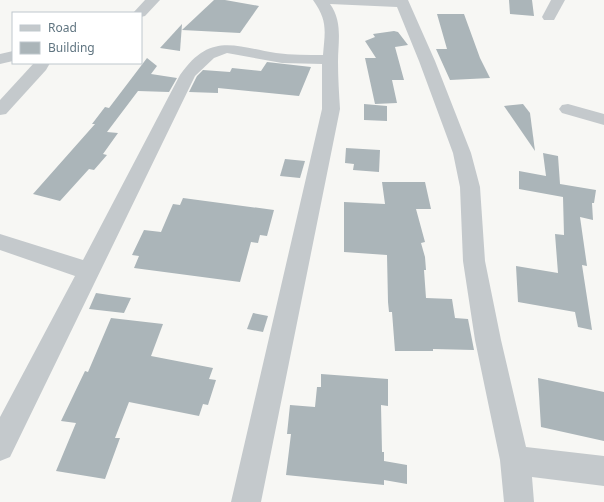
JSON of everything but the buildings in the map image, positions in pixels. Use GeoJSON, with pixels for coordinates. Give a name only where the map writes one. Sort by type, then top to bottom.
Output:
{"type":"FeatureCollection","features":[{"type":"Feature","properties":{"kind":"street"},"geometry":{"type":"LineString","coordinates":[[141,12],[153,0]]}},
{"type":"Feature","properties":{"kind":"street"},"geometry":{"type":"LineString","coordinates":[[320,0],[401,1],[427,61],[462,152],[470,187],[474,262],[488,340],[515,460],[519,502]]}},
{"type":"Feature","properties":{"kind":"street"},"geometry":{"type":"LineString","coordinates":[[246,502],[331,109],[330,60],[333,35],[330,15],[320,0]]}},
{"type":"Feature","properties":{"kind":"street"},"geometry":{"type":"LineString","coordinates":[[549,17],[558,0]]}},
{"type":"Feature","properties":{"kind":"street"},"geometry":{"type":"LineString","coordinates":[[0,447],[188,75],[200,59],[219,48],[242,49],[275,57],[330,60]]}},
{"type":"Feature","properties":{"kind":"street"},"geometry":{"type":"LineString","coordinates":[[0,59],[12,56]]}},
{"type":"Feature","properties":{"kind":"street"},"geometry":{"type":"LineString","coordinates":[[0,110],[41,64]]}},
{"type":"Feature","properties":{"kind":"street"},"geometry":{"type":"LineString","coordinates":[[568,109],[604,120]]}},
{"type":"Feature","properties":{"kind":"street"},"geometry":{"type":"LineString","coordinates":[[0,242],[88,271]]}},
{"type":"Feature","properties":{"kind":"street"},"geometry":{"type":"LineString","coordinates":[[515,460],[604,471]]}}]}
